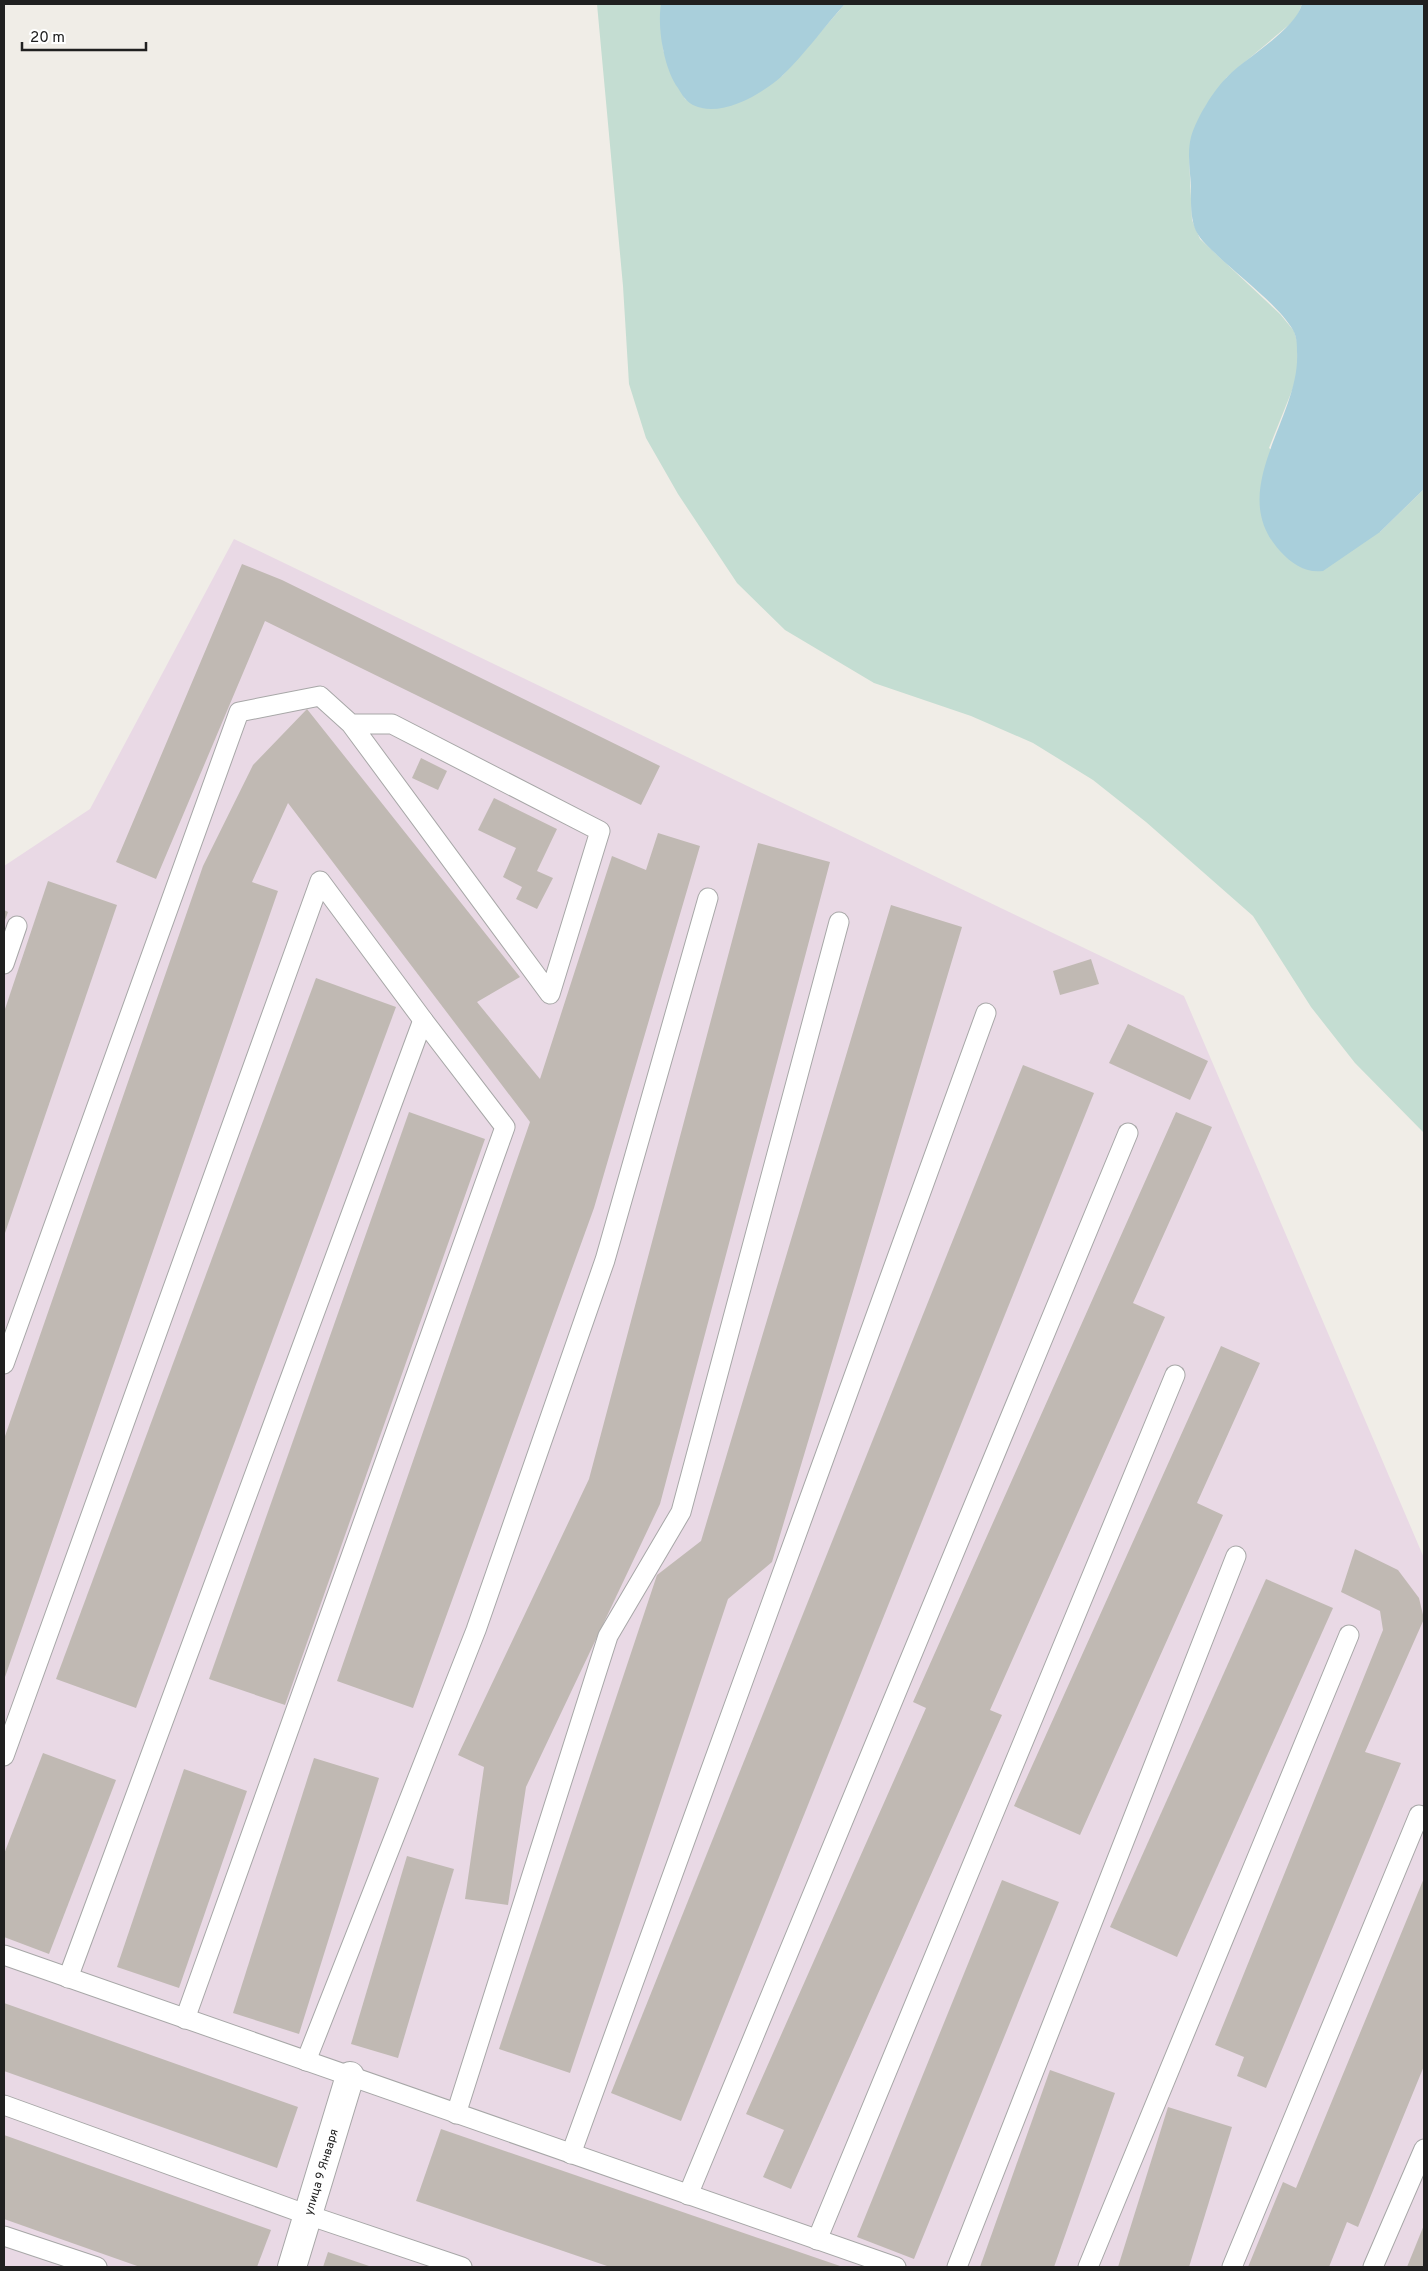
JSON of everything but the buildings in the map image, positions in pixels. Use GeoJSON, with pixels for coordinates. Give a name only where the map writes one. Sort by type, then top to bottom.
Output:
{"type":"FeatureCollection","features":[{"type":"Feature","properties":{"kind":"street","name":"улица 9 Января"},"geometry":{"type":"LineString","coordinates":[[292,2267],[350,2076]]}},
{"type":"Feature","properties":{"kind":"lane"},"geometry":{"type":"LineString","coordinates":[[4,1364],[239,712],[320,696],[350,724],[550,994],[600,831],[392,724],[350,724]]}},
{"type":"Feature","properties":{"kind":"lane"},"geometry":{"type":"LineString","coordinates":[[4,1756],[320,881],[423,1020],[506,1127],[185,2019]]}},
{"type":"Feature","properties":{"kind":"lane"},"geometry":{"type":"LineString","coordinates":[[306,2061],[476,1630],[598,1278],[708,898]]}},
{"type":"Feature","properties":{"kind":"lane"},"geometry":{"type":"LineString","coordinates":[[456,2114],[608,1636],[681,1512],[839,922]]}},
{"type":"Feature","properties":{"kind":"lane"},"geometry":{"type":"LineString","coordinates":[[4,964],[17,926]]}},
{"type":"Feature","properties":{"kind":"lane"},"geometry":{"type":"LineString","coordinates":[[571,2154],[986,1013]]}},
{"type":"Feature","properties":{"kind":"lane"},"geometry":{"type":"LineString","coordinates":[[68,1978],[423,1020]]}},
{"type":"Feature","properties":{"kind":"lane"},"geometry":{"type":"LineString","coordinates":[[688,2195],[1128,1133]]}},
{"type":"Feature","properties":{"kind":"lane"},"geometry":{"type":"LineString","coordinates":[[816,2240],[1174,1376]]}},
{"type":"Feature","properties":{"kind":"lane"},"geometry":{"type":"LineString","coordinates":[[957,2267],[1236,1556]]}},
{"type":"Feature","properties":{"kind":"lane"},"geometry":{"type":"LineString","coordinates":[[1088,2267],[1349,1635]]}},
{"type":"Feature","properties":{"kind":"lane"},"geometry":{"type":"LineString","coordinates":[[1232,2267],[1420,1815]]}},
{"type":"Feature","properties":{"kind":"lane"},"geometry":{"type":"LineString","coordinates":[[4,1955],[896,2267]]}},
{"type":"Feature","properties":{"kind":"lane"},"geometry":{"type":"LineString","coordinates":[[4,2105],[462,2267]]}},
{"type":"Feature","properties":{"kind":"lane"},"geometry":{"type":"LineString","coordinates":[[1374,2267],[1424,2149]]}},
{"type":"Feature","properties":{"kind":"lane"},"geometry":{"type":"LineString","coordinates":[[4,2236],[97,2267]]}},
{"type":"Feature","properties":{"kind":"shaded area"},"geometry":{"type":"Polygon","coordinates":[[[234,539],[1184,996],[1424,1558],[1424,2267],[4,2267],[4,866],[90,809],[234,539]]]}},
{"type":"Feature","properties":{"kind":"green space"},"geometry":{"type":"Polygon","coordinates":[[[597,4],[661,4],[663,50],[685,99],[702,108],[782,76],[845,4],[1302,4],[1296,19],[1227,77],[1205,107],[1192,137],[1189,157],[1192,220],[1200,239],[1280,314],[1294,331],[1297,341],[1298,363],[1295,383],[1269,448],[1380,532],[1424,489],[1424,1133],[1355,1063],[1311,1007],[1253,916],[1146,822],[1093,780],[1033,743],[971,716],[874,683],[785,630],[737,583],[678,494],[646,438],[629,384],[623,286],[597,4]]]}},
{"type":"Feature","properties":{"kind":"water"},"geometry":{"type":"Polygon","coordinates":[[[661,4],[845,4],[799,59],[774,83],[752,97],[728,107],[704,109],[686,100],[673,80],[665,59],[661,36],[661,4]]]}},
{"type":"Feature","properties":{"kind":"water"},"geometry":{"type":"Polygon","coordinates":[[[1302,4],[1424,4],[1424,489],[1380,532],[1323,571],[1310,571],[1299,567],[1280,551],[1265,528],[1260,503],[1262,479],[1269,453],[1295,377],[1297,344],[1295,335],[1278,311],[1198,235],[1192,215],[1189,162],[1191,137],[1201,113],[1211,97],[1228,76],[1281,33],[1298,14],[1302,4]]]}}]}
